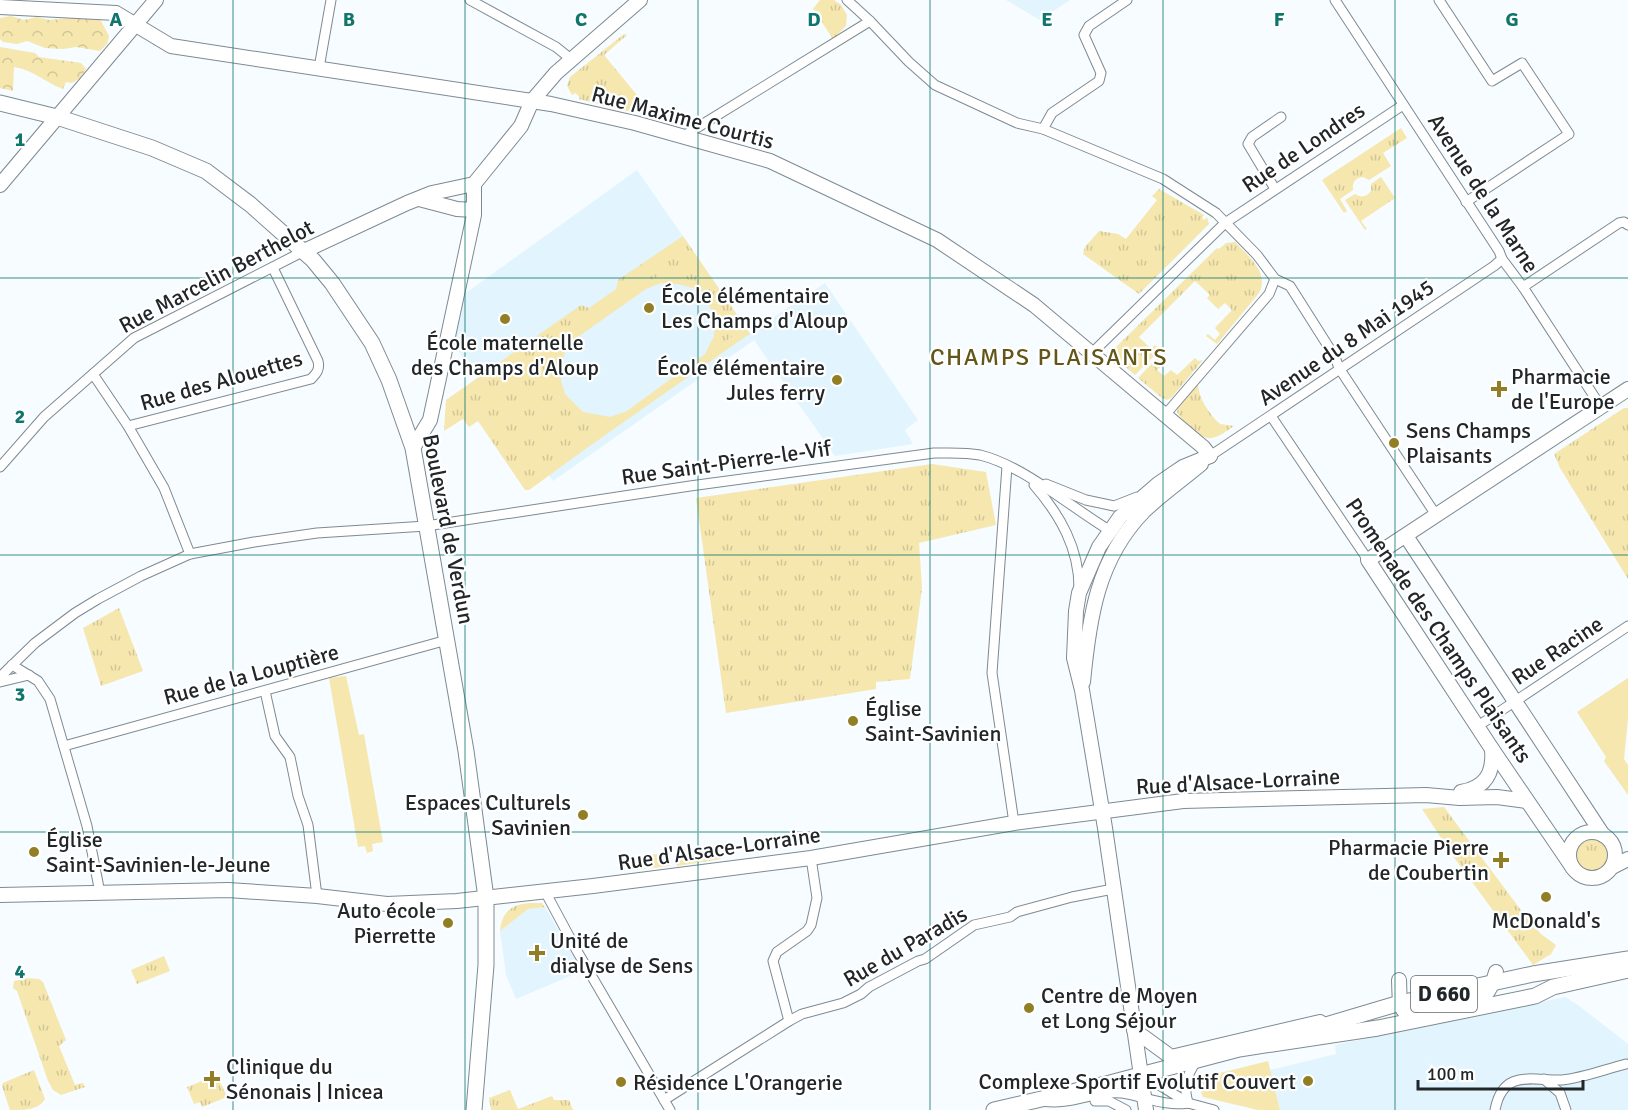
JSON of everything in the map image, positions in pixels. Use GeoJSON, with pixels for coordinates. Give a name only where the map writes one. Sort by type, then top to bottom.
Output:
{"type":"FeatureCollection","features":[{"type":"Feature","properties":{"kind":"main road","name":"Boulevard de Verdun"},"geometry":{"type":"LineString","coordinates":[[0,103],[57,117],[152,148],[206,171],[251,205],[304,251],[332,284],[372,343],[389,380],[413,448],[466,752],[486,898],[486,965],[474,1107]]}},
{"type":"Feature","properties":{"kind":"main road","name":"D 660"},"geometry":{"type":"LineString","coordinates":[[1263,1044],[1495,978],[1628,959]]}},
{"type":"Feature","properties":{"kind":"main road","name":"D 660"},"geometry":{"type":"LineString","coordinates":[[1416,1020],[1535,996],[1553,987],[1628,970]]}},
{"type":"Feature","properties":{"kind":"main road"},"geometry":{"type":"LineString","coordinates":[[994,1110],[1043,1105],[1196,1059],[1263,1044],[1378,1028],[1416,1020]]}},
{"type":"Feature","properties":{"kind":"street"},"geometry":{"type":"LineString","coordinates":[[0,185],[156,0]]}},
{"type":"Feature","properties":{"kind":"street"},"geometry":{"type":"LineString","coordinates":[[319,68],[331,0]]}},
{"type":"Feature","properties":{"kind":"street"},"geometry":{"type":"LineString","coordinates":[[470,0],[556,46],[571,59]]}},
{"type":"Feature","properties":{"kind":"street"},"geometry":{"type":"LineString","coordinates":[[413,448],[430,420],[474,210],[474,184],[521,126],[532,101],[556,73],[640,0]]}},
{"type":"Feature","properties":{"kind":"street"},"geometry":{"type":"LineString","coordinates":[[847,0],[935,85],[1017,123],[1043,129],[1163,178],[1216,213],[1257,255],[1275,279],[1290,285],[1335,357],[1339,368],[1436,515]]}},
{"type":"Feature","properties":{"kind":"street"},"geometry":{"type":"LineString","coordinates":[[1043,129],[1052,113],[1099,81],[1101,73],[1084,35],[1089,26],[1127,0]]}},
{"type":"Feature","properties":{"kind":"street","name":"Avenue de la Marne"},"geometry":{"type":"LineString","coordinates":[[1335,0],[1502,259],[1523,286],[1601,407]]}},
{"type":"Feature","properties":{"kind":"street"},"geometry":{"type":"LineString","coordinates":[[1439,0],[1492,81],[1522,63],[1569,134],[1466,202]]}},
{"type":"Feature","properties":{"kind":"street","name":"Rue Maxime Courtis"},"geometry":{"type":"LineString","coordinates":[[0,8],[116,13],[171,46],[532,101],[635,123],[770,161],[937,240],[1034,305],[1203,447],[1210,456]]}},
{"type":"Feature","properties":{"kind":"street"},"geometry":{"type":"LineString","coordinates":[[682,137],[870,21]]}},
{"type":"Feature","properties":{"kind":"street","name":"Rue de Londres"},"geometry":{"type":"LineString","coordinates":[[1092,353],[1225,223],[1403,105]]}},
{"type":"Feature","properties":{"kind":"street"},"geometry":{"type":"LineString","coordinates":[[1275,189],[1248,144],[1252,137],[1281,117]]}},
{"type":"Feature","properties":{"kind":"street","name":"Rue Marcelin Berthelot"},"geometry":{"type":"LineString","coordinates":[[0,466],[45,417],[134,338],[304,251],[419,199],[441,191],[474,184]]}},
{"type":"Feature","properties":{"kind":"street"},"geometry":{"type":"LineString","coordinates":[[419,199],[457,209],[474,210]]}},
{"type":"Feature","properties":{"kind":"street"},"geometry":{"type":"LineString","coordinates":[[1523,286],[1619,223],[1626,224]]}},
{"type":"Feature","properties":{"kind":"street","name":"Avenue du 8 Mai 1945"},"geometry":{"type":"LineString","coordinates":[[1210,456],[1486,272],[1502,259]]}},
{"type":"Feature","properties":{"kind":"street","name":"Rue des Alouettes"},"geometry":{"type":"LineString","coordinates":[[128,426],[311,379],[317,374],[318,361],[273,268]]}},
{"type":"Feature","properties":{"kind":"street"},"geometry":{"type":"LineString","coordinates":[[1165,415],[1269,294],[1275,279]]}},
{"type":"Feature","properties":{"kind":"street"},"geometry":{"type":"LineString","coordinates":[[93,374],[128,426],[164,488],[190,554]]}},
{"type":"Feature","properties":{"kind":"street"},"geometry":{"type":"LineString","coordinates":[[1368,560],[1628,389]]}},
{"type":"Feature","properties":{"kind":"street","name":"Promenade des Champs Plaisants"},"geometry":{"type":"LineString","coordinates":[[1271,416],[1573,868]]}},
{"type":"Feature","properties":{"kind":"street","name":"Rue Saint-Pierre-le-Vif"},"geometry":{"type":"LineString","coordinates":[[0,677],[53,628],[98,599],[190,554],[316,533],[426,526],[690,486],[934,453],[967,453],[983,456],[1007,466],[1109,530]]}},
{"type":"Feature","properties":{"kind":"street"},"geometry":{"type":"LineString","coordinates":[[1145,1104],[1102,811],[1082,690],[1074,658],[1078,593],[1117,512],[1183,467],[1210,456]]}},
{"type":"Feature","properties":{"kind":"street"},"geometry":{"type":"LineString","coordinates":[[1082,690],[1094,602],[1112,557],[1127,531],[1158,498],[1210,456]]}},
{"type":"Feature","properties":{"kind":"street"},"geometry":{"type":"LineString","coordinates":[[1007,466],[992,673],[1014,823]]}},
{"type":"Feature","properties":{"kind":"street","name":"Rue Saint-Pierre-le-Vif"},"geometry":{"type":"LineString","coordinates":[[1027,477],[1117,512]]}},
{"type":"Feature","properties":{"kind":"street","name":"Rue Saint-Pierre-le-Vif"},"geometry":{"type":"LineString","coordinates":[[1027,477],[1053,507],[1064,526],[1075,554],[1079,573],[1078,593]]}},
{"type":"Feature","properties":{"kind":"street"},"geometry":{"type":"LineString","coordinates":[[1117,512],[1127,531]]}},
{"type":"Feature","properties":{"kind":"street"},"geometry":{"type":"LineString","coordinates":[[1109,530],[1127,531]]}},
{"type":"Feature","properties":{"kind":"street","name":"Promenade des Champs Plaisants"},"geometry":{"type":"LineString","coordinates":[[1406,536],[1603,835],[1614,848]]}},
{"type":"Feature","properties":{"kind":"street","name":"Rue Racine"},"geometry":{"type":"LineString","coordinates":[[1478,726],[1628,626]]}},
{"type":"Feature","properties":{"kind":"street","name":"Rue de la Louptière"},"geometry":{"type":"LineString","coordinates":[[64,746],[447,640]]}},
{"type":"Feature","properties":{"kind":"street"},"geometry":{"type":"LineString","coordinates":[[12,665],[38,681],[50,699],[87,826],[100,893]]}},
{"type":"Feature","properties":{"kind":"street"},"geometry":{"type":"LineString","coordinates":[[0,682],[28,675]]}},
{"type":"Feature","properties":{"kind":"street"},"geometry":{"type":"LineString","coordinates":[[265,691],[274,736],[290,757],[298,796],[308,825],[317,896]]}},
{"type":"Feature","properties":{"kind":"street","name":"Rue d'Alsace-Lorraine"},"geometry":{"type":"LineString","coordinates":[[0,895],[228,890],[398,904],[486,898],[811,858],[1014,823],[1183,801],[1441,795],[1474,790],[1484,782],[1493,761],[1492,749]]}},
{"type":"Feature","properties":{"kind":"street","name":"Rue d'Alsace-Lorraine"},"geometry":{"type":"LineString","coordinates":[[1441,795],[1460,798],[1497,796],[1527,801]]}},
{"type":"Feature","properties":{"kind":"street"},"geometry":{"type":"LineString","coordinates":[[1603,835],[1588,833],[1575,840],[1569,854],[1573,868],[1578,873],[1590,878],[1603,875],[1612,867],[1628,859]]}},
{"type":"Feature","properties":{"kind":"street"},"geometry":{"type":"LineString","coordinates":[[1612,867],[1614,848],[1628,852]]}},
{"type":"Feature","properties":{"kind":"street"},"geometry":{"type":"LineString","coordinates":[[789,1021],[773,961],[777,952],[807,931],[811,925],[817,902],[811,858]]}},
{"type":"Feature","properties":{"kind":"street","name":"Rue du Paradis"},"geometry":{"type":"LineString","coordinates":[[664,1100],[789,1021],[802,1014],[843,1003],[861,994],[869,987],[925,959],[974,925],[1010,917],[1017,912],[1072,897],[1113,889]]}},
{"type":"Feature","properties":{"kind":"street"},"geometry":{"type":"LineString","coordinates":[[548,891],[577,951],[670,1110]]}},
{"type":"Feature","properties":{"kind":"street"},"geometry":{"type":"LineString","coordinates":[[1399,980],[1400,1004],[1404,1014],[1416,1020],[1442,1008],[1476,1002],[1491,990],[1495,978]]}},
{"type":"Feature","properties":{"kind":"street"},"geometry":{"type":"LineString","coordinates":[[1134,1030],[1171,1057],[1400,1004]]}},
{"type":"Feature","properties":{"kind":"street"},"geometry":{"type":"LineString","coordinates":[[1188,1104],[1185,1092],[1186,1079],[1196,1059]]}},
{"type":"Feature","properties":{"kind":"street"},"geometry":{"type":"LineString","coordinates":[[1495,1110],[1500,1095],[1513,1081],[1532,1077],[1564,1080],[1626,1064]]}},
{"type":"Feature","properties":{"kind":"street"},"geometry":{"type":"LineString","coordinates":[[1142,1074],[1188,1104]]}},
{"type":"Feature","properties":{"kind":"street"},"geometry":{"type":"LineString","coordinates":[[1544,1079],[1560,1093],[1566,1110]]}},
{"type":"Feature","properties":{"kind":"street"},"geometry":{"type":"LineString","coordinates":[[1043,1105],[1120,1093],[1145,1104],[1188,1104],[1214,1110]]}},
{"type":"Feature","properties":{"kind":"street"},"geometry":{"type":"LineString","coordinates":[[1043,1105],[1104,1100],[1125,1109]]}},
{"type":"Feature","properties":{"kind":"shaded area"},"geometry":{"type":"Polygon","coordinates":[[[1006,0],[1070,0],[1040,20],[1006,0]]]}},
{"type":"Feature","properties":{"kind":"shaded area","name":"École élémentaire Les Champs d'Aloup"},"geometry":{"type":"Polygon","coordinates":[[[637,170],[750,333],[825,283],[918,420],[905,430],[913,444],[835,456],[754,340],[553,481],[454,345],[466,293],[637,170]]]}},
{"type":"Feature","properties":{"kind":"shaded area","name":"Unité de dialyse de Sens"},"geometry":{"type":"Polygon","coordinates":[[[545,907],[582,971],[516,999],[506,975],[500,931],[528,909],[545,907]]]}},
{"type":"Feature","properties":{"kind":"shaded area"},"geometry":{"type":"Polygon","coordinates":[[[1565,997],[1628,1044],[1628,1110],[1280,1110],[1270,1070],[1336,1054],[1335,1045],[1565,997]]]}},
{"type":"Feature","properties":{"kind":"green space"},"geometry":{"type":"Polygon","coordinates":[[[820,0],[834,0],[841,5],[847,15],[846,26],[833,39],[813,9],[820,0]]]}},
{"type":"Feature","properties":{"kind":"green space"},"geometry":{"type":"Polygon","coordinates":[[[11,16],[24,20],[37,17],[49,20],[91,16],[100,19],[109,36],[107,44],[100,51],[76,47],[45,48],[27,41],[17,44],[3,42],[0,39],[0,18],[11,16]]]}},
{"type":"Feature","properties":{"kind":"green space"},"geometry":{"type":"Polygon","coordinates":[[[624,34],[627,35],[604,55],[641,100],[638,104],[626,111],[579,99],[580,97],[575,93],[572,95],[567,86],[570,77],[624,34]]]}},
{"type":"Feature","properties":{"kind":"green space"},"geometry":{"type":"Polygon","coordinates":[[[0,47],[35,53],[39,57],[81,63],[86,69],[80,78],[72,83],[66,82],[63,89],[14,67],[13,91],[0,88],[0,47]]]}},
{"type":"Feature","properties":{"kind":"green space"},"geometry":{"type":"Polygon","coordinates":[[[1401,128],[1407,138],[1383,153],[1391,166],[1369,180],[1363,177],[1355,181],[1353,190],[1340,199],[1347,211],[1344,213],[1322,180],[1401,128]]]}},
{"type":"Feature","properties":{"kind":"green space"},"geometry":{"type":"Polygon","coordinates":[[[1381,177],[1395,198],[1361,221],[1367,229],[1365,230],[1345,200],[1355,194],[1368,195],[1371,191],[1371,184],[1381,177]]]}},
{"type":"Feature","properties":{"kind":"green space"},"geometry":{"type":"Polygon","coordinates":[[[1159,189],[1204,215],[1202,218],[1204,220],[1207,217],[1209,224],[1139,294],[1083,254],[1085,247],[1099,231],[1118,234],[1126,239],[1157,200],[1152,196],[1159,189]]]}},
{"type":"Feature","properties":{"kind":"green space"},"geometry":{"type":"Polygon","coordinates":[[[683,236],[750,334],[742,339],[737,333],[718,347],[721,312],[701,283],[659,276],[559,349],[559,397],[580,419],[607,425],[587,439],[591,445],[529,490],[525,490],[478,421],[469,427],[463,419],[444,431],[446,400],[581,305],[589,308],[616,289],[618,280],[683,236]]]}},
{"type":"Feature","properties":{"kind":"green space"},"geometry":{"type":"Polygon","coordinates":[[[1235,242],[1256,265],[1262,279],[1262,286],[1259,293],[1217,344],[1206,336],[1208,334],[1215,340],[1220,334],[1215,328],[1232,310],[1225,303],[1218,309],[1207,298],[1210,295],[1195,281],[1139,337],[1151,349],[1155,345],[1160,350],[1135,375],[1113,356],[1112,351],[1217,248],[1219,249],[1226,243],[1235,242]]]}},
{"type":"Feature","properties":{"kind":"green space"},"geometry":{"type":"Polygon","coordinates":[[[659,276],[679,277],[701,283],[721,312],[719,346],[737,333],[742,339],[591,445],[587,439],[606,425],[579,418],[562,401],[554,378],[557,355],[562,344],[576,329],[659,276]],[[661,283],[646,289],[575,339],[565,352],[560,368],[561,381],[565,394],[583,412],[610,417],[627,411],[705,354],[714,336],[715,314],[697,289],[678,284],[661,283]]]}},
{"type":"Feature","properties":{"kind":"green space"},"geometry":{"type":"Polygon","coordinates":[[[1158,357],[1164,363],[1157,370],[1164,376],[1171,370],[1177,375],[1195,358],[1198,361],[1203,360],[1167,400],[1138,378],[1158,357]]]}},
{"type":"Feature","properties":{"kind":"green space"},"geometry":{"type":"Polygon","coordinates":[[[1198,381],[1204,404],[1212,415],[1220,424],[1234,426],[1212,438],[1197,433],[1177,412],[1179,404],[1198,381]]]}},
{"type":"Feature","properties":{"kind":"green space"},"geometry":{"type":"Polygon","coordinates":[[[1624,408],[1628,408],[1628,579],[1560,468],[1554,454],[1624,408]]]}},
{"type":"Feature","properties":{"kind":"green space"},"geometry":{"type":"Polygon","coordinates":[[[932,464],[986,472],[996,525],[919,543],[922,588],[910,679],[876,682],[876,689],[726,713],[696,498],[932,464]]]}},
{"type":"Feature","properties":{"kind":"green space"},"geometry":{"type":"Polygon","coordinates":[[[119,608],[143,671],[101,686],[83,628],[119,608]]]}},
{"type":"Feature","properties":{"kind":"green space"},"geometry":{"type":"Polygon","coordinates":[[[346,676],[359,735],[364,734],[383,842],[372,844],[373,851],[367,853],[365,846],[358,847],[329,678],[346,676]]]}},
{"type":"Feature","properties":{"kind":"green space"},"geometry":{"type":"Polygon","coordinates":[[[1628,678],[1628,718],[1624,759],[1628,765],[1628,795],[1604,761],[1606,757],[1577,712],[1628,678]]]}},
{"type":"Feature","properties":{"kind":"green space"},"geometry":{"type":"Polygon","coordinates":[[[1444,807],[1526,917],[1541,934],[1556,945],[1551,954],[1533,965],[1453,856],[1422,809],[1444,807]]]}},
{"type":"Feature","properties":{"kind":"green space"},"geometry":{"type":"Polygon","coordinates":[[[1592,839],[1604,844],[1609,856],[1604,868],[1592,873],[1580,868],[1575,856],[1580,844],[1592,839]]]}},
{"type":"Feature","properties":{"kind":"green space"},"geometry":{"type":"Polygon","coordinates":[[[719,845],[721,859],[677,866],[676,851],[719,845]]]}},
{"type":"Feature","properties":{"kind":"green space"},"geometry":{"type":"Polygon","coordinates":[[[657,854],[657,857],[669,855],[670,866],[635,870],[634,857],[657,854]]]}},
{"type":"Feature","properties":{"kind":"green space"},"geometry":{"type":"Polygon","coordinates":[[[542,903],[545,907],[528,909],[500,931],[503,918],[510,909],[521,904],[542,903]]]}},
{"type":"Feature","properties":{"kind":"green space"},"geometry":{"type":"Polygon","coordinates":[[[164,956],[170,971],[137,984],[131,970],[164,956]]]}},
{"type":"Feature","properties":{"kind":"green space"},"geometry":{"type":"Polygon","coordinates":[[[28,978],[39,979],[43,982],[66,1040],[59,1046],[75,1085],[83,1083],[85,1087],[61,1095],[53,1090],[48,1081],[17,991],[13,988],[14,981],[28,978]]]}},
{"type":"Feature","properties":{"kind":"green space"},"geometry":{"type":"Polygon","coordinates":[[[1268,1061],[1280,1110],[1258,1110],[1203,1097],[1201,1087],[1204,1077],[1268,1061]]]}},
{"type":"Feature","properties":{"kind":"green space"},"geometry":{"type":"Polygon","coordinates":[[[34,1070],[45,1099],[35,1107],[10,1110],[3,1083],[34,1070]]]}},
{"type":"Feature","properties":{"kind":"green space"},"geometry":{"type":"Polygon","coordinates":[[[217,1075],[227,1097],[202,1107],[200,1102],[194,1104],[187,1087],[217,1075]]]}},
{"type":"Feature","properties":{"kind":"green space"},"geometry":{"type":"Polygon","coordinates":[[[510,1090],[518,1109],[552,1096],[554,1100],[569,1100],[573,1110],[491,1110],[489,1098],[510,1090]]]}},
{"type":"Feature","properties":{"kind":"place","name":"École élémentaire Les Champs d'Aloup"},"geometry":{"type":"Point","coordinates":[649,308]}},
{"type":"Feature","properties":{"kind":"place","name":"École maternelle des Champs d'Aloup"},"geometry":{"type":"Point","coordinates":[505,319]}},
{"type":"Feature","properties":{"kind":"place","name":"École élémentaire Jules ferry"},"geometry":{"type":"Point","coordinates":[837,380]}},
{"type":"Feature","properties":{"kind":"place","name":"Pharmacie de l'Europe"},"geometry":{"type":"Point","coordinates":[1499,389]}},
{"type":"Feature","properties":{"kind":"place","name":"Sens Champs Plaisants"},"geometry":{"type":"Point","coordinates":[1394,443]}},
{"type":"Feature","properties":{"kind":"place","name":"Église Saint-Savinien"},"geometry":{"type":"Point","coordinates":[853,721]}},
{"type":"Feature","properties":{"kind":"place","name":"Espaces Culturels Savinien"},"geometry":{"type":"Point","coordinates":[583,815]}},
{"type":"Feature","properties":{"kind":"place","name":"Église Saint-Savinien-le-Jeune"},"geometry":{"type":"Point","coordinates":[34,852]}},
{"type":"Feature","properties":{"kind":"place","name":"Pharmacie Pierre de Coubertin"},"geometry":{"type":"Point","coordinates":[1501,860]}},
{"type":"Feature","properties":{"kind":"place","name":"McDonald's"},"geometry":{"type":"Point","coordinates":[1546,897]}},
{"type":"Feature","properties":{"kind":"place","name":"Auto école Pierrette"},"geometry":{"type":"Point","coordinates":[448,923]}},
{"type":"Feature","properties":{"kind":"place","name":"Unité de dialyse de Sens"},"geometry":{"type":"Point","coordinates":[537,953]}},
{"type":"Feature","properties":{"kind":"place","name":"Centre de Moyen et Long Séjour"},"geometry":{"type":"Point","coordinates":[1029,1008]}},
{"type":"Feature","properties":{"kind":"place","name":"Clinique du Sénonais | Inicea"},"geometry":{"type":"Point","coordinates":[212,1079]}},
{"type":"Feature","properties":{"kind":"place","name":"Complexe Sportif Evolutif Couvert"},"geometry":{"type":"Point","coordinates":[1308,1081]}},
{"type":"Feature","properties":{"kind":"place","name":"Résidence L'Orangerie"},"geometry":{"type":"Point","coordinates":[621,1082]}},
{"type":"Feature","properties":{"kind":"district","name":"CHAMPS PLAISANTS"},"geometry":{"type":"Point","coordinates":[1049,357]}}]}
